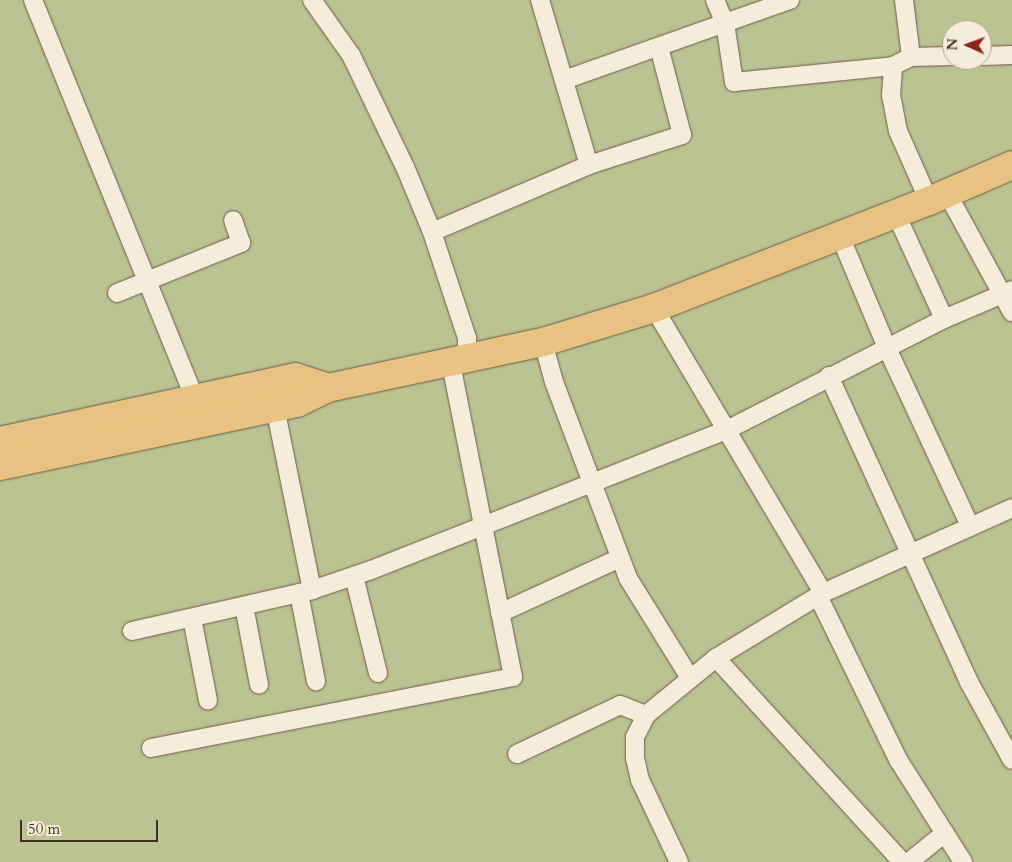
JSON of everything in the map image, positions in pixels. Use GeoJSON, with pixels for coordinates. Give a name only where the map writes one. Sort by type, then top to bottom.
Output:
{"type":"FeatureCollection","features":[{"type":"Feature","properties":{"kind":"main road"},"geometry":{"type":"LineString","coordinates":[[0,466],[297,402],[328,388],[458,358],[543,342],[654,308],[896,214],[1012,166]]}},
{"type":"Feature","properties":{"kind":"main road"},"geometry":{"type":"LineString","coordinates":[[0,441],[295,377],[328,388]]}},
{"type":"Feature","properties":{"kind":"street"},"geometry":{"type":"LineString","coordinates":[[33,0],[195,399]]}},
{"type":"Feature","properties":{"kind":"street"},"geometry":{"type":"LineString","coordinates":[[150,748],[513,677],[483,525],[458,358],[467,338],[432,232],[351,55],[312,0]]}},
{"type":"Feature","properties":{"kind":"street"},"geometry":{"type":"LineString","coordinates":[[540,0],[589,165]]}},
{"type":"Feature","properties":{"kind":"street"},"geometry":{"type":"LineString","coordinates":[[715,0],[725,23],[734,82],[892,66],[911,57],[942,56]]}},
{"type":"Feature","properties":{"kind":"street"},"geometry":{"type":"LineString","coordinates":[[564,80],[790,0]]}},
{"type":"Feature","properties":{"kind":"street"},"geometry":{"type":"LineString","coordinates":[[904,0],[911,57]]}},
{"type":"Feature","properties":{"kind":"street"},"geometry":{"type":"LineString","coordinates":[[432,232],[589,165],[682,135],[659,47]]}},
{"type":"Feature","properties":{"kind":"street"},"geometry":{"type":"LineString","coordinates":[[992,56],[1012,55]]}},
{"type":"Feature","properties":{"kind":"street"},"geometry":{"type":"LineString","coordinates":[[892,66],[891,96],[898,131],[938,197],[1007,292],[1012,312]]}},
{"type":"Feature","properties":{"kind":"street"},"geometry":{"type":"LineString","coordinates":[[896,214],[944,319]]}},
{"type":"Feature","properties":{"kind":"street"},"geometry":{"type":"LineString","coordinates":[[117,293],[241,243],[233,220]]}},
{"type":"Feature","properties":{"kind":"street"},"geometry":{"type":"LineString","coordinates":[[840,236],[887,348],[970,526]]}},
{"type":"Feature","properties":{"kind":"street"},"geometry":{"type":"LineString","coordinates":[[132,631],[305,592],[354,576],[726,430],[944,319],[1007,292]]}},
{"type":"Feature","properties":{"kind":"street"},"geometry":{"type":"LineString","coordinates":[[654,308],[820,594],[899,761],[963,862]]}},
{"type":"Feature","properties":{"kind":"street"},"geometry":{"type":"LineString","coordinates":[[543,342],[554,382],[628,578],[690,678]]}},
{"type":"Feature","properties":{"kind":"street"},"geometry":{"type":"LineString","coordinates":[[829,376],[970,682],[1012,760]]}},
{"type":"Feature","properties":{"kind":"street"},"geometry":{"type":"LineString","coordinates":[[275,407],[305,592],[316,681]]}},
{"type":"Feature","properties":{"kind":"street"},"geometry":{"type":"LineString","coordinates":[[679,862],[640,780],[635,737],[646,715],[716,658],[820,594],[909,552],[1012,508]]}},
{"type":"Feature","properties":{"kind":"street"},"geometry":{"type":"LineString","coordinates":[[500,612],[620,558]]}},
{"type":"Feature","properties":{"kind":"street"},"geometry":{"type":"LineString","coordinates":[[354,576],[378,672]]}},
{"type":"Feature","properties":{"kind":"street"},"geometry":{"type":"LineString","coordinates":[[244,606],[259,685]]}},
{"type":"Feature","properties":{"kind":"street"},"geometry":{"type":"LineString","coordinates":[[192,618],[208,700]]}},
{"type":"Feature","properties":{"kind":"street"},"geometry":{"type":"LineString","coordinates":[[716,658],[902,862]]}},
{"type":"Feature","properties":{"kind":"street"},"geometry":{"type":"LineString","coordinates":[[517,754],[620,705],[646,715]]}},
{"type":"Feature","properties":{"kind":"street"},"geometry":{"type":"LineString","coordinates":[[909,862],[945,833]]}},
{"type":"Feature","properties":{"kind":"green space"},"geometry":{"type":"Polygon","coordinates":[[[0,0],[1012,0],[1012,862],[0,862],[0,0]]]}}]}
